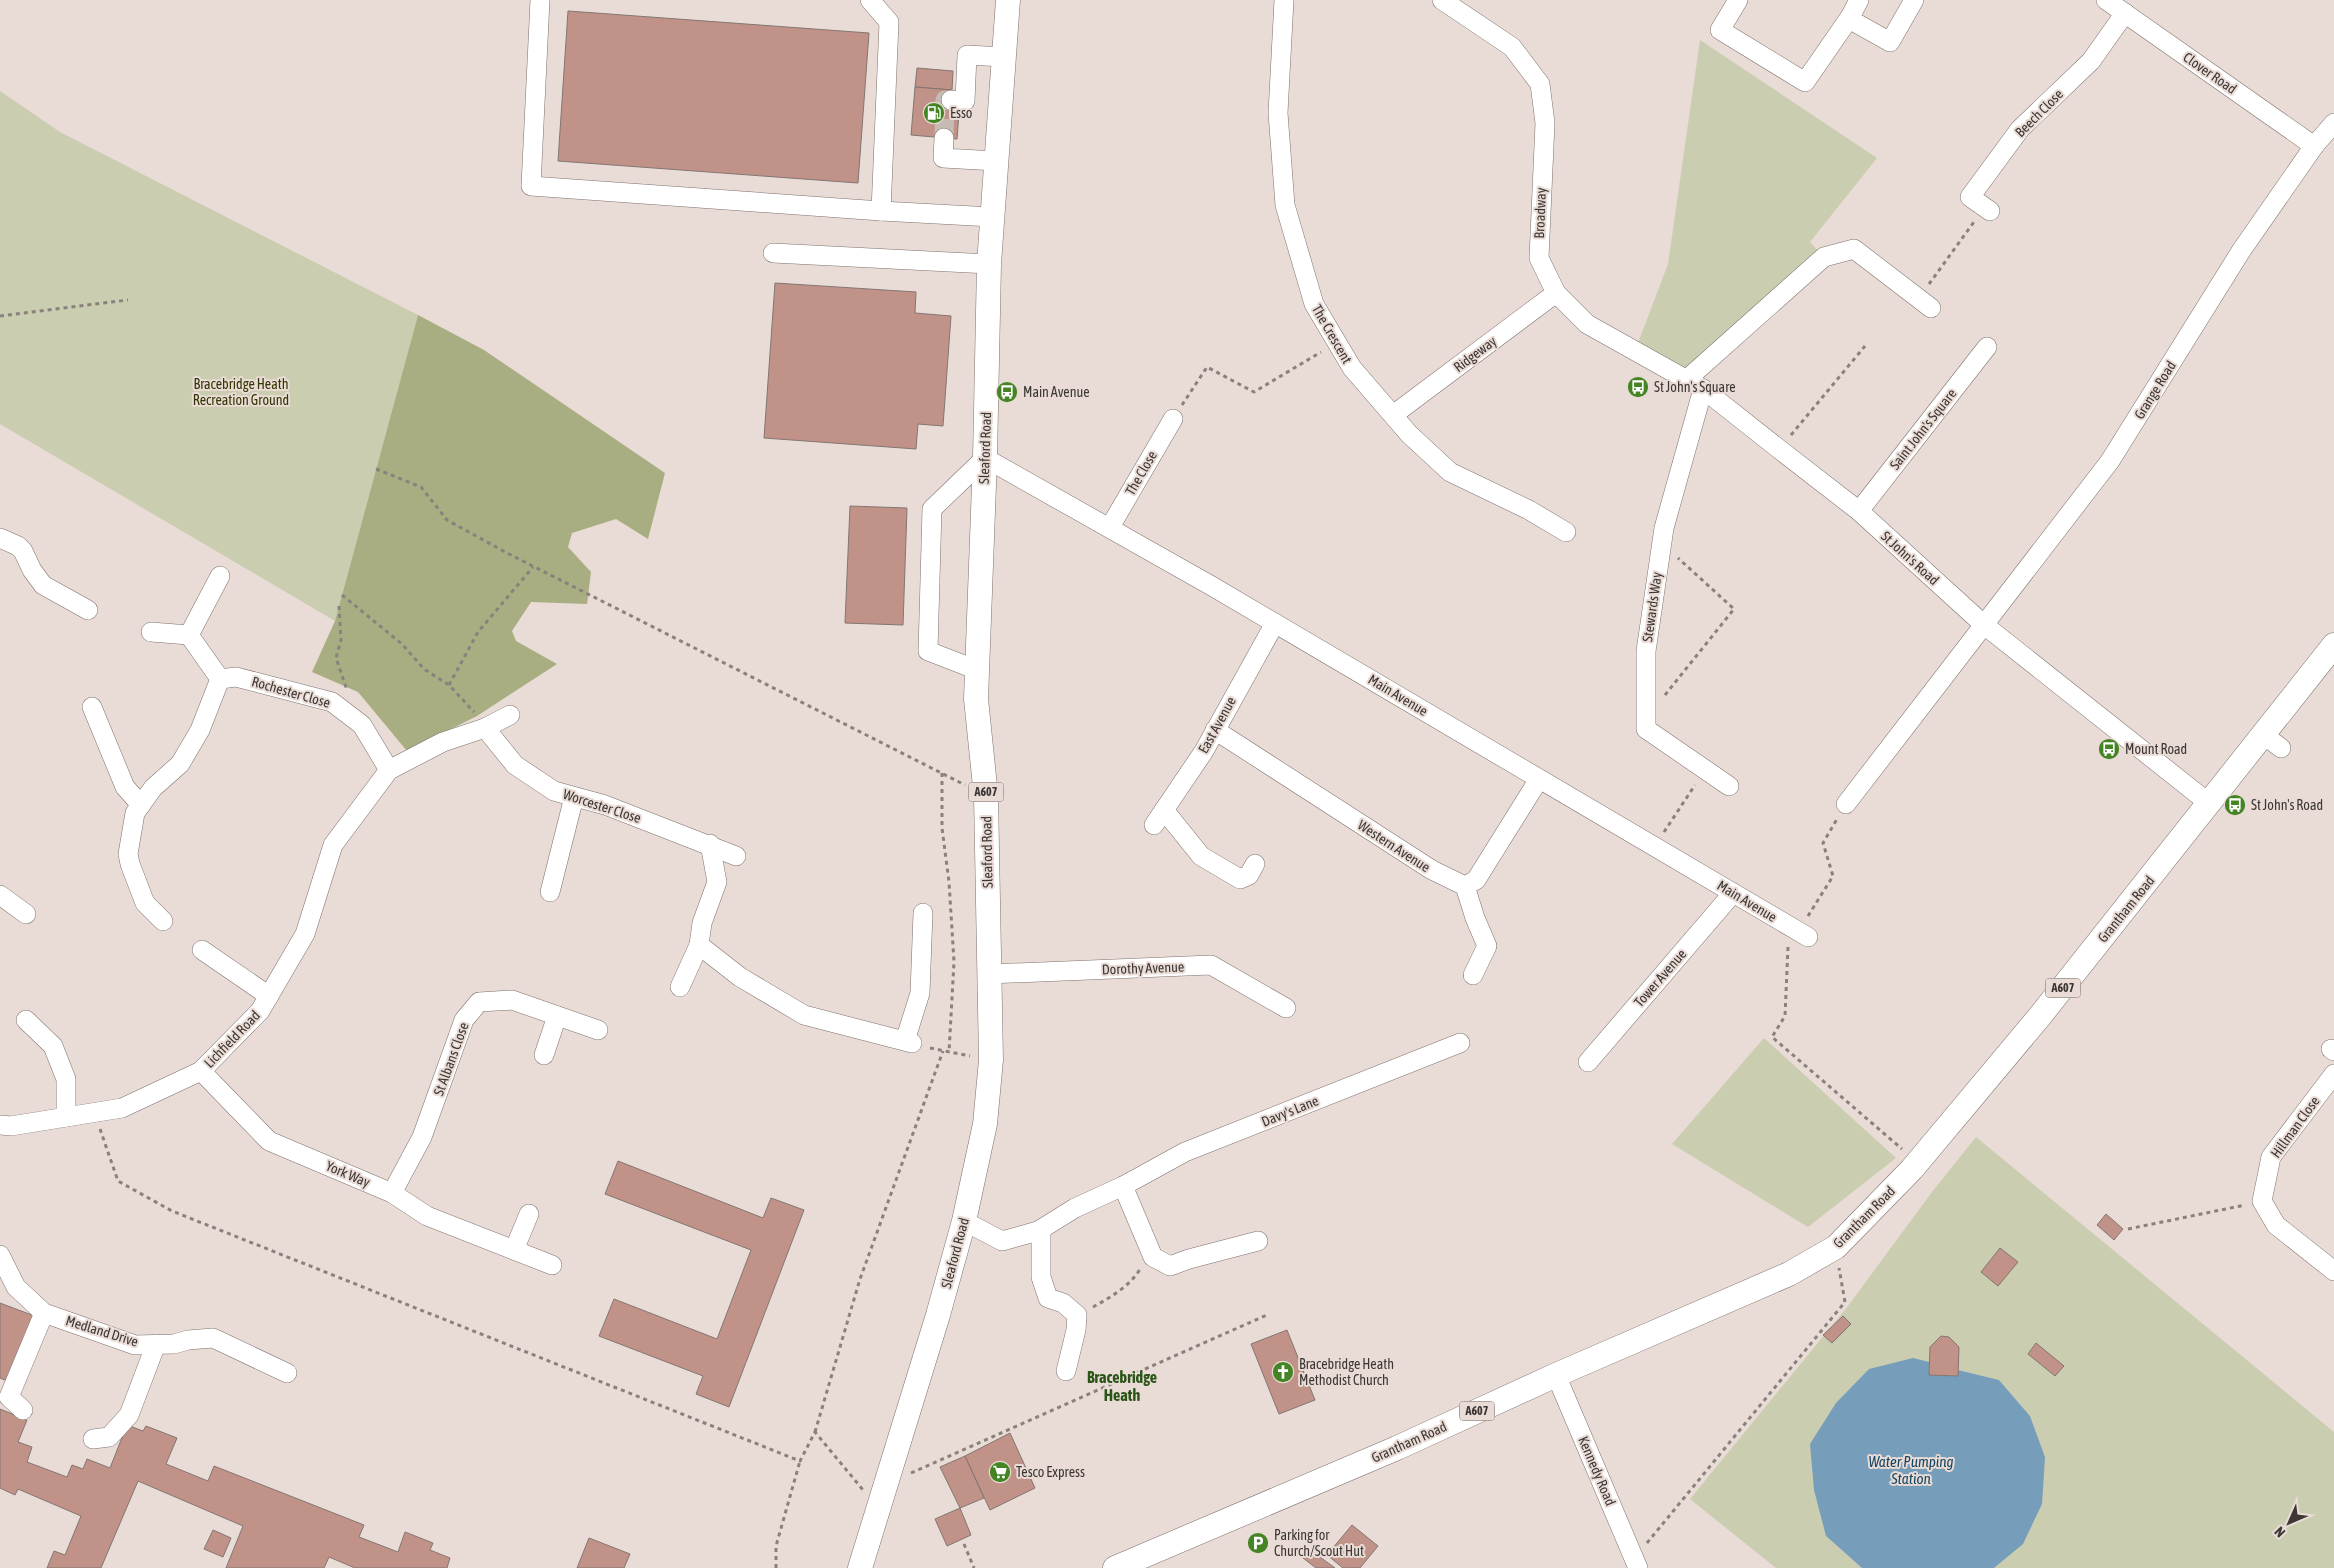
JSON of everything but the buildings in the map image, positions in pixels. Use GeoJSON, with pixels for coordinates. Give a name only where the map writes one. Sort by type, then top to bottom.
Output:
{"type":"FeatureCollection","features":[{"type":"Feature","properties":{"kind":"main road","name":"Sleaford Road"},"geometry":{"type":"LineString","coordinates":[[860,1568],[938,1315],[964,1221],[986,1124],[991,1060],[986,796],[976,699],[986,458],[992,217],[1008,0]]}},
{"type":"Feature","properties":{"kind":"main road","name":"Grantham Road"},"geometry":{"type":"LineString","coordinates":[[1114,1568],[1397,1448],[1556,1374],[1789,1274],[1836,1248],[1918,1162],[2040,1016],[2210,804],[2273,742],[2334,646]]}},
{"type":"Feature","properties":{"kind":"street"},"geometry":{"type":"LineString","coordinates":[[540,0],[531,186],[992,217]]}},
{"type":"Feature","properties":{"kind":"street"},"geometry":{"type":"LineString","coordinates":[[870,0],[889,22],[881,211]]}},
{"type":"Feature","properties":{"kind":"street","name":"The Crescent"},"geometry":{"type":"LineString","coordinates":[[1284,0],[1278,113],[1285,205],[1314,304],[1352,368],[1409,434],[1450,472],[1529,510],[1566,532]]}},
{"type":"Feature","properties":{"kind":"street","name":"Broadway"},"geometry":{"type":"LineString","coordinates":[[1442,0],[1512,48],[1540,84],[1545,123],[1539,258],[1556,293],[1587,324],[1703,389]]}},
{"type":"Feature","properties":{"kind":"street"},"geometry":{"type":"LineString","coordinates":[[1738,0],[1720,30],[1805,82],[1855,8]]}},
{"type":"Feature","properties":{"kind":"street"},"geometry":{"type":"LineString","coordinates":[[1855,8],[1849,19],[1890,42],[1914,0]]}},
{"type":"Feature","properties":{"kind":"street","name":"Clover Road"},"geometry":{"type":"LineString","coordinates":[[2106,0],[2314,146]]}},
{"type":"Feature","properties":{"kind":"street","name":"Beech Close"},"geometry":{"type":"LineString","coordinates":[[1987,209],[1970,197],[2020,129],[2091,62],[2125,13]]}},
{"type":"Feature","properties":{"kind":"street"},"geometry":{"type":"LineString","coordinates":[[951,100],[965,101],[967,55],[1004,56]]}},
{"type":"Feature","properties":{"kind":"street","name":"Grange Road"},"geometry":{"type":"LineString","coordinates":[[1983,624],[2110,461],[2241,251],[2314,146],[2334,123]]}},
{"type":"Feature","properties":{"kind":"street"},"geometry":{"type":"LineString","coordinates":[[944,138],[943,158],[996,161]]}},
{"type":"Feature","properties":{"kind":"street"},"geometry":{"type":"LineString","coordinates":[[1686,380],[1824,257],[1854,249],[1924,303]]}},
{"type":"Feature","properties":{"kind":"street"},"geometry":{"type":"LineString","coordinates":[[773,253],[990,264]]}},
{"type":"Feature","properties":{"kind":"street","name":"Ridgeway"},"geometry":{"type":"LineString","coordinates":[[1393,415],[1556,293]]}},
{"type":"Feature","properties":{"kind":"street","name":"Saint John's Square"},"geometry":{"type":"LineString","coordinates":[[1859,511],[1987,347]]}},
{"type":"Feature","properties":{"kind":"street","name":"St John's Road"},"geometry":{"type":"LineString","coordinates":[[1703,389],[1859,511],[1983,624],[2210,804]]}},
{"type":"Feature","properties":{"kind":"street","name":"Stewards Way"},"geometry":{"type":"LineString","coordinates":[[1646,720],[1646,650],[1661,543],[1703,389]]}},
{"type":"Feature","properties":{"kind":"street","name":"The Close"},"geometry":{"type":"LineString","coordinates":[[1110,527],[1173,419]]}},
{"type":"Feature","properties":{"kind":"street"},"geometry":{"type":"LineString","coordinates":[[977,670],[928,651],[932,509],[986,458]]}},
{"type":"Feature","properties":{"kind":"street","name":"Main Avenue"},"geometry":{"type":"LineString","coordinates":[[986,458],[1110,527],[1275,623],[1798,932]]}},
{"type":"Feature","properties":{"kind":"street"},"geometry":{"type":"LineString","coordinates":[[0,538],[18,546],[23,551],[37,579],[43,585],[88,610]]}},
{"type":"Feature","properties":{"kind":"street"},"geometry":{"type":"LineString","coordinates":[[189,635],[220,576]]}},
{"type":"Feature","properties":{"kind":"street","name":"East Avenue"},"geometry":{"type":"LineString","coordinates":[[1255,864],[1249,875],[1240,880],[1201,856],[1159,817],[1204,751],[1275,623]]}},
{"type":"Feature","properties":{"kind":"street"},"geometry":{"type":"LineString","coordinates":[[1846,804],[1983,624]]}},
{"type":"Feature","properties":{"kind":"street"},"geometry":{"type":"LineString","coordinates":[[151,632],[189,635]]}},
{"type":"Feature","properties":{"kind":"street"},"geometry":{"type":"LineString","coordinates":[[163,922],[145,904],[134,878],[128,854],[135,813],[153,788],[180,764],[200,730],[220,679],[189,635]]}},
{"type":"Feature","properties":{"kind":"street","name":"Rochester Close"},"geometry":{"type":"LineString","coordinates":[[220,679],[236,677],[332,702],[362,725],[389,770]]}},
{"type":"Feature","properties":{"kind":"street"},"geometry":{"type":"LineString","coordinates":[[92,707],[125,787],[141,805]]}},
{"type":"Feature","properties":{"kind":"street"},"geometry":{"type":"LineString","coordinates":[[389,770],[481,722],[510,715]]}},
{"type":"Feature","properties":{"kind":"street"},"geometry":{"type":"LineString","coordinates":[[1646,720],[1646,730],[1729,786]]}},
{"type":"Feature","properties":{"kind":"street","name":"Worcester Close"},"geometry":{"type":"LineString","coordinates":[[481,722],[515,765],[554,792],[605,805],[710,844],[736,856]]}},
{"type":"Feature","properties":{"kind":"street","name":"Western Avenue"},"geometry":{"type":"LineString","coordinates":[[1215,730],[1432,870],[1465,886]]}},
{"type":"Feature","properties":{"kind":"street","name":"Lichfield Road"},"geometry":{"type":"LineString","coordinates":[[0,1124],[10,1126],[122,1108],[200,1071],[260,1011],[305,934],[333,844],[389,770]]}},
{"type":"Feature","properties":{"kind":"street"},"geometry":{"type":"LineString","coordinates":[[1473,975],[1487,946],[1475,918],[1465,886],[1476,880],[1539,779]]}},
{"type":"Feature","properties":{"kind":"street"},"geometry":{"type":"LineString","coordinates":[[550,892],[574,797]]}},
{"type":"Feature","properties":{"kind":"street"},"geometry":{"type":"LineString","coordinates":[[680,987],[699,945],[702,923],[717,882],[710,844]]}},
{"type":"Feature","properties":{"kind":"street","name":"Tower Avenue"},"geometry":{"type":"LineString","coordinates":[[1588,1062],[1733,893]]}},
{"type":"Feature","properties":{"kind":"street"},"geometry":{"type":"LineString","coordinates":[[0,895],[26,914]]}},
{"type":"Feature","properties":{"kind":"street"},"geometry":{"type":"LineString","coordinates":[[699,945],[740,977],[804,1015],[909,1042],[920,994],[923,913]]}},
{"type":"Feature","properties":{"kind":"street"},"geometry":{"type":"LineString","coordinates":[[202,950],[269,996]]}},
{"type":"Feature","properties":{"kind":"street","name":"Dorothy Avenue"},"geometry":{"type":"LineString","coordinates":[[989,974],[1212,965],[1286,1008]]}},
{"type":"Feature","properties":{"kind":"street","name":"St Albans Close"},"geometry":{"type":"LineString","coordinates":[[392,1193],[422,1137],[464,1020],[480,1002],[512,1000],[598,1030]]}},
{"type":"Feature","properties":{"kind":"street"},"geometry":{"type":"LineString","coordinates":[[544,1055],[558,1016]]}},
{"type":"Feature","properties":{"kind":"street"},"geometry":{"type":"LineString","coordinates":[[26,1020],[54,1046],[66,1079],[66,1117]]}},
{"type":"Feature","properties":{"kind":"street","name":"Davy's Lane"},"geometry":{"type":"LineString","coordinates":[[964,1221],[1002,1241],[1041,1230],[1075,1208],[1123,1186],[1186,1152],[1460,1043]]}},
{"type":"Feature","properties":{"kind":"street","name":"York Way"},"geometry":{"type":"LineString","coordinates":[[200,1071],[270,1142],[392,1193],[427,1216],[552,1265]]}},
{"type":"Feature","properties":{"kind":"street","name":"Hillman Close"},"geometry":{"type":"LineString","coordinates":[[2334,1074],[2271,1157],[2262,1201],[2276,1225],[2334,1271]]}},
{"type":"Feature","properties":{"kind":"street"},"geometry":{"type":"LineString","coordinates":[[1123,1186],[1153,1257],[1170,1266],[1189,1259],[1258,1241]]}},
{"type":"Feature","properties":{"kind":"street"},"geometry":{"type":"LineString","coordinates":[[514,1250],[529,1214]]}},
{"type":"Feature","properties":{"kind":"street"},"geometry":{"type":"LineString","coordinates":[[1041,1230],[1041,1277],[1048,1298],[1063,1303],[1076,1316],[1076,1330],[1066,1370]]}},
{"type":"Feature","properties":{"kind":"street","name":"Medland Drive"},"geometry":{"type":"LineString","coordinates":[[0,1255],[16,1287],[44,1313],[135,1345],[213,1338],[287,1373]]}},
{"type":"Feature","properties":{"kind":"street"},"geometry":{"type":"LineString","coordinates":[[23,1410],[9,1398],[44,1313]]}},
{"type":"Feature","properties":{"kind":"street"},"geometry":{"type":"LineString","coordinates":[[94,1440],[109,1437],[129,1415],[156,1344]]}},
{"type":"Feature","properties":{"kind":"street","name":"Kennedy Road"},"geometry":{"type":"LineString","coordinates":[[1556,1374],[1636,1564]]}},
{"type":"Feature","properties":{"kind":"path"},"geometry":{"type":"LineString","coordinates":[[1924,303],[1987,209]]}},
{"type":"Feature","properties":{"kind":"path"},"geometry":{"type":"LineString","coordinates":[[0,316],[128,300]]}},
{"type":"Feature","properties":{"kind":"path"},"geometry":{"type":"LineString","coordinates":[[1173,419],[1207,367],[1254,392],[1337,342]]}},
{"type":"Feature","properties":{"kind":"path"},"geometry":{"type":"LineString","coordinates":[[1779,449],[1865,346]]}},
{"type":"Feature","properties":{"kind":"path"},"geometry":{"type":"LineString","coordinates":[[376,470],[421,487],[447,520],[533,567],[986,796]]}},
{"type":"Feature","properties":{"kind":"path"},"geometry":{"type":"LineString","coordinates":[[1646,720],[1734,609],[1661,543]]}},
{"type":"Feature","properties":{"kind":"path"},"geometry":{"type":"LineString","coordinates":[[449,685],[478,632],[533,567]]}},
{"type":"Feature","properties":{"kind":"path"},"geometry":{"type":"LineString","coordinates":[[342,595],[402,644],[424,668],[449,685],[481,722]]}},
{"type":"Feature","properties":{"kind":"path"},"geometry":{"type":"LineString","coordinates":[[339,606],[341,640],[336,658],[349,694]]}},
{"type":"Feature","properties":{"kind":"path"},"geometry":{"type":"LineString","coordinates":[[1655,847],[1705,770]]}},
{"type":"Feature","properties":{"kind":"path"},"geometry":{"type":"LineString","coordinates":[[942,773],[942,828],[949,882],[954,962],[949,1052]]}},
{"type":"Feature","properties":{"kind":"path"},"geometry":{"type":"LineString","coordinates":[[1846,804],[1823,843],[1833,876],[1798,932],[1785,1016],[1772,1037],[1918,1162]]}},
{"type":"Feature","properties":{"kind":"path"},"geometry":{"type":"LineString","coordinates":[[909,1042],[943,1051],[991,1060]]}},
{"type":"Feature","properties":{"kind":"path"},"geometry":{"type":"LineString","coordinates":[[776,1568],[776,1546],[800,1460],[814,1432],[860,1279],[928,1097],[943,1051]]}},
{"type":"Feature","properties":{"kind":"path"},"geometry":{"type":"LineString","coordinates":[[94,1113],[118,1181],[172,1211],[800,1460]]}},
{"type":"Feature","properties":{"kind":"path"},"geometry":{"type":"LineString","coordinates":[[2128,1229],[2224,1209]]}},
{"type":"Feature","properties":{"kind":"path"},"geometry":{"type":"LineString","coordinates":[[1636,1564],[1845,1302],[1836,1248]]}},
{"type":"Feature","properties":{"kind":"path"},"geometry":{"type":"LineString","coordinates":[[1076,1316],[1111,1297],[1135,1278],[1151,1251]]}},
{"type":"Feature","properties":{"kind":"path"},"geometry":{"type":"LineString","coordinates":[[885,1484],[1269,1314]]}},
{"type":"Feature","properties":{"kind":"path"},"geometry":{"type":"LineString","coordinates":[[814,1432],[878,1508]]}},
{"type":"Feature","properties":{"kind":"path"},"geometry":{"type":"LineString","coordinates":[[964,1544],[974,1568]]}},
{"type":"Feature","properties":{"kind":"green space"},"geometry":{"type":"Polygon","coordinates":[[[1700,40],[1877,158],[1810,242],[1824,257],[1686,380],[1635,351],[1668,264],[1700,40]]]}},
{"type":"Feature","properties":{"kind":"green space","name":"Bracebridge Heath Recreation Ground"},"geometry":{"type":"Polygon","coordinates":[[[0,91],[60,132],[418,315],[335,621],[0,424],[0,91]]]}},
{"type":"Feature","properties":{"kind":"green space"},"geometry":{"type":"Polygon","coordinates":[[[418,315],[484,350],[665,473],[648,539],[616,519],[572,533],[568,547],[591,572],[587,604],[531,602],[512,631],[516,641],[557,664],[477,716],[407,751],[358,692],[312,672],[335,621],[418,315]]]}},
{"type":"Feature","properties":{"kind":"green space"},"geometry":{"type":"Polygon","coordinates":[[[1764,1038],[1896,1158],[1808,1227],[1672,1144],[1764,1038]]]}},
{"type":"Feature","properties":{"kind":"green space"},"geometry":{"type":"Polygon","coordinates":[[[1976,1137],[2334,1432],[2334,1568],[1994,1568],[2023,1543],[2045,1457],[2030,1416],[1999,1380],[1958,1370],[1958,1376],[1929,1375],[1826,1536],[1862,1568],[1776,1568],[1690,1499],[1848,1306],[1932,1192],[1976,1137]]]}},
{"type":"Feature","properties":{"kind":"water","name":"Water Pumping Station"},"geometry":{"type":"Polygon","coordinates":[[[1913,1358],[1929,1362],[1929,1375],[1958,1376],[1958,1370],[1999,1380],[2030,1416],[2045,1457],[2042,1504],[2023,1544],[1994,1568],[1862,1568],[1826,1536],[1814,1490],[1810,1444],[1836,1403],[1869,1369],[1913,1358]]]}},
{"type":"Feature","properties":{"kind":"tunnel"},"geometry":{"type":"LineString","coordinates":[[944,138],[945,100],[951,100]]}},
{"type":"Feature","properties":{"kind":"place","name":"Esso"},"geometry":{"type":"Point","coordinates":[934,113]}},
{"type":"Feature","properties":{"kind":"place","name":"St John's Square"},"geometry":{"type":"Point","coordinates":[1638,387]}},
{"type":"Feature","properties":{"kind":"place","name":"Main Avenue"},"geometry":{"type":"Point","coordinates":[1007,392]}},
{"type":"Feature","properties":{"kind":"place","name":"Mount Road"},"geometry":{"type":"Point","coordinates":[2109,749]}},
{"type":"Feature","properties":{"kind":"place","name":"St John's Road"},"geometry":{"type":"Point","coordinates":[2235,805]}},
{"type":"Feature","properties":{"kind":"place","name":"Bracebridge Heath Methodist Church"},"geometry":{"type":"Point","coordinates":[1283,1372]}},
{"type":"Feature","properties":{"kind":"place","name":"Tesco Express"},"geometry":{"type":"Point","coordinates":[1000,1472]}},
{"type":"Feature","properties":{"kind":"place","name":"Parking for Church/Scout Hut"},"geometry":{"type":"Point","coordinates":[1258,1543]}},
{"type":"Feature","properties":{"kind":"district","name":"Bracebridge Heath"},"geometry":{"type":"Point","coordinates":[1122,1386]}}]}
